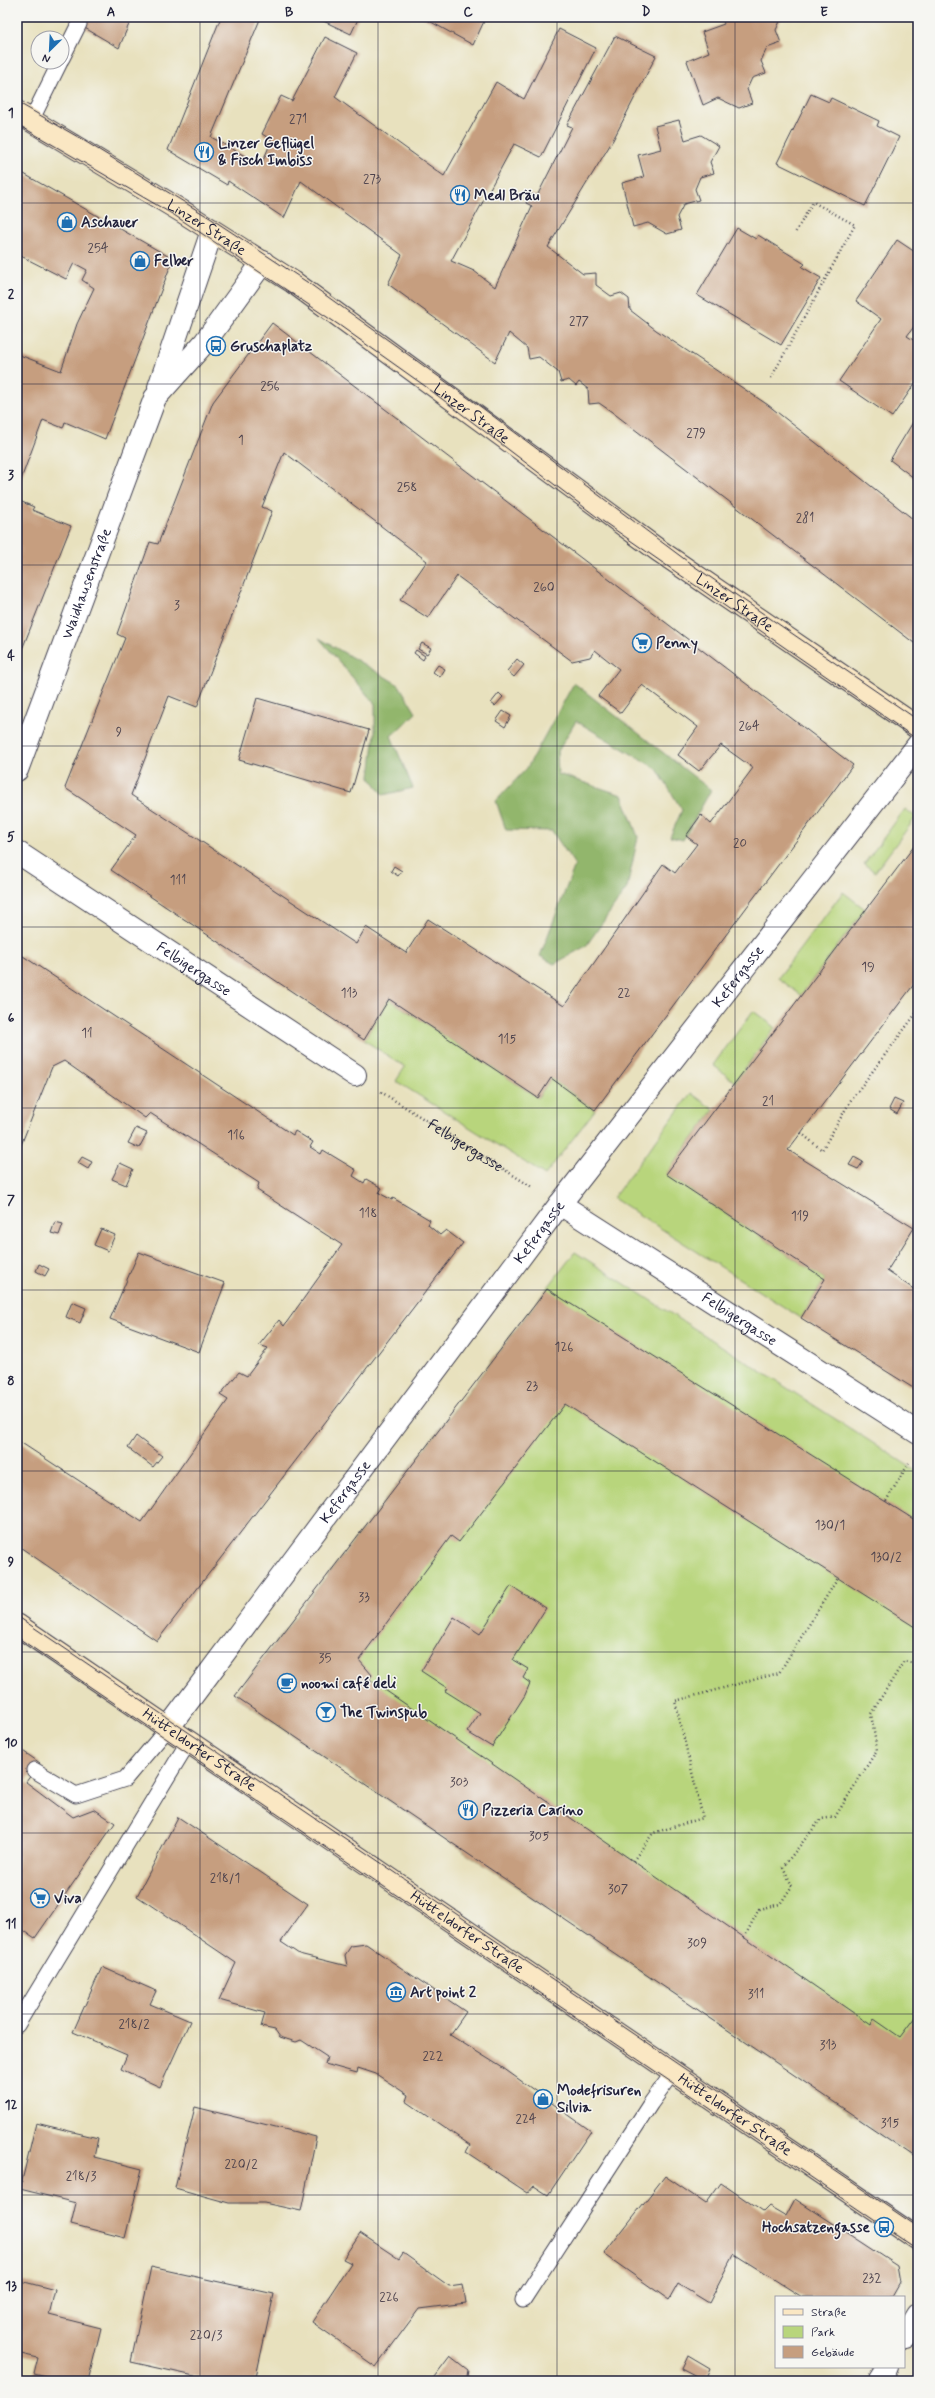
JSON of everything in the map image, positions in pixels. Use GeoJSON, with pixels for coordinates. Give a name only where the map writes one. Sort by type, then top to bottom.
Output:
{"type":"FeatureCollection","features":[{"type":"Feature","properties":{"kind":"main road","name":"Linzer Straße"},"geometry":{"type":"LineString","coordinates":[[24,116],[263,262],[357,328],[658,550],[918,728]]}},
{"type":"Feature","properties":{"kind":"main road","name":"Hütteldorfer Straße"},"geometry":{"type":"LineString","coordinates":[[17,1625],[169,1727],[673,2073],[918,2239]]}},
{"type":"Feature","properties":{"kind":"street","name":"Waidhausenstraße"},"geometry":{"type":"LineString","coordinates":[[17,770],[155,398],[212,231]]}},
{"type":"Feature","properties":{"kind":"street","name":"Waidhausenstraße"},"geometry":{"type":"LineString","coordinates":[[155,398],[205,342],[263,262]]}},
{"type":"Feature","properties":{"kind":"street","name":"Kefergasse"},"geometry":{"type":"LineString","coordinates":[[169,1727],[560,1204],[918,745]]}},
{"type":"Feature","properties":{"kind":"street","name":"Felbigergasse"},"geometry":{"type":"LineString","coordinates":[[17,852],[355,1075]]}},
{"type":"Feature","properties":{"kind":"street","name":"Felbigergasse"},"geometry":{"type":"LineString","coordinates":[[560,1204],[918,1433]]}},
{"type":"Feature","properties":{"kind":"street"},"geometry":{"type":"LineString","coordinates":[[905,2336],[918,2314]]}},
{"type":"Feature","properties":{"kind":"street"},"geometry":{"type":"LineString","coordinates":[[878,2381],[886,2368]]}},
{"type":"Feature","properties":{"kind":"lane"},"geometry":{"type":"LineString","coordinates":[[70,42],[79,24]]}},
{"type":"Feature","properties":{"kind":"lane"},"geometry":{"type":"LineString","coordinates":[[24,116],[55,70]]}},
{"type":"Feature","properties":{"kind":"lane"},"geometry":{"type":"LineString","coordinates":[[34,1770],[76,1795],[125,1779],[169,1727]]}},
{"type":"Feature","properties":{"kind":"lane"},"geometry":{"type":"LineString","coordinates":[[17,2025],[189,1741]]}},
{"type":"Feature","properties":{"kind":"lane"},"geometry":{"type":"LineString","coordinates":[[523,2300],[651,2103],[673,2073]]}},
{"type":"Feature","properties":{"kind":"path"},"geometry":{"type":"LineString","coordinates":[[771,378],[855,225],[813,202],[795,233]]}},
{"type":"Feature","properties":{"kind":"path"},"geometry":{"type":"LineString","coordinates":[[801,1133],[822,1150],[851,1100],[918,1011]]}},
{"type":"Feature","properties":{"kind":"path","name":"Felbigergasse"},"geometry":{"type":"LineString","coordinates":[[355,1075],[560,1204]]}},
{"type":"Feature","properties":{"kind":"path"},"geometry":{"type":"LineString","coordinates":[[886,1502],[908,1466]]}},
{"type":"Feature","properties":{"kind":"path"},"geometry":{"type":"LineString","coordinates":[[633,1861],[653,1833],[703,1818],[675,1701],[779,1673],[838,1578]]}},
{"type":"Feature","properties":{"kind":"path"},"geometry":{"type":"LineString","coordinates":[[744,1938],[760,1909],[780,1904],[792,1886],[783,1867],[821,1819],[835,1817],[877,1750],[871,1714],[904,1661],[918,1664]]}},
{"type":"Feature","properties":{"kind":"green space"},"geometry":{"type":"Polygon","coordinates":[[[319,638],[399,685],[416,713],[391,736],[413,788],[383,795],[370,777],[375,733],[375,704],[319,638]]]}},
{"type":"Feature","properties":{"kind":"green space"},"geometry":{"type":"Polygon","coordinates":[[[574,683],[711,790],[683,840],[670,837],[682,810],[657,769],[576,721],[557,753],[558,774],[622,795],[638,837],[627,888],[586,946],[554,964],[540,956],[575,865],[552,831],[506,830],[496,801],[527,768],[574,683]]]}},
{"type":"Feature","properties":{"kind":"green space"},"geometry":{"type":"Polygon","coordinates":[[[905,809],[916,817],[875,872],[864,864],[905,809]]]}},
{"type":"Feature","properties":{"kind":"green space"},"geometry":{"type":"Polygon","coordinates":[[[843,892],[865,909],[801,995],[778,978],[843,892]]]}},
{"type":"Feature","properties":{"kind":"green space"},"geometry":{"type":"Polygon","coordinates":[[[389,999],[538,1098],[551,1078],[595,1110],[545,1175],[396,1081],[405,1067],[364,1040],[389,999]]]}},
{"type":"Feature","properties":{"kind":"green space"},"geometry":{"type":"Polygon","coordinates":[[[753,1011],[775,1027],[735,1082],[713,1065],[753,1011]]]}},
{"type":"Feature","properties":{"kind":"green space"},"geometry":{"type":"Polygon","coordinates":[[[691,1093],[714,1110],[666,1174],[825,1279],[801,1318],[613,1198],[691,1093]]]}},
{"type":"Feature","properties":{"kind":"green space"},"geometry":{"type":"Polygon","coordinates":[[[575,1252],[918,1472],[918,2159],[235,1696],[575,1252]]]}},
{"type":"Feature","properties":{"kind":"building"},"geometry":{"type":"Polygon","coordinates":[[[66,17],[132,17],[119,48],[66,17]]]}},
{"type":"Feature","properties":{"kind":"building"},"geometry":{"type":"Polygon","coordinates":[[[221,17],[261,17],[211,137],[261,165],[272,140],[262,134],[281,96],[292,101],[325,37],[357,53],[335,97],[444,176],[496,82],[524,99],[559,29],[596,48],[541,157],[514,144],[451,261],[474,271],[495,287],[532,206],[526,203],[531,194],[537,196],[572,127],[567,125],[615,36],[656,56],[613,140],[548,247],[583,274],[596,273],[596,285],[611,296],[621,293],[629,299],[630,310],[656,330],[768,405],[918,523],[918,646],[612,412],[599,403],[589,404],[588,389],[579,382],[576,386],[569,380],[561,382],[558,372],[539,357],[529,359],[527,348],[509,333],[495,362],[388,284],[402,255],[301,181],[284,218],[228,181],[227,185],[168,150],[221,17]]]}},
{"type":"Feature","properties":{"kind":"building"},"geometry":{"type":"Polygon","coordinates":[[[315,17],[359,17],[351,34],[315,17]]]}},
{"type":"Feature","properties":{"kind":"building"},"geometry":{"type":"Polygon","coordinates":[[[422,17],[486,17],[473,45],[422,17]]]}},
{"type":"Feature","properties":{"kind":"building"},"geometry":{"type":"Polygon","coordinates":[[[722,17],[782,17],[776,30],[781,43],[767,48],[761,61],[766,73],[752,78],[747,89],[752,103],[739,108],[718,98],[703,105],[687,61],[709,52],[702,32],[724,24],[722,17]]]}},
{"type":"Feature","properties":{"kind":"building"},"geometry":{"type":"Polygon","coordinates":[[[811,94],[829,102],[831,98],[879,121],[877,126],[899,137],[865,206],[777,163],[811,94]]]}},
{"type":"Feature","properties":{"kind":"building"},"geometry":{"type":"Polygon","coordinates":[[[679,120],[685,140],[701,135],[719,146],[710,162],[714,173],[700,177],[695,189],[699,200],[684,204],[677,217],[681,230],[667,234],[648,223],[633,227],[622,183],[644,177],[638,155],[661,149],[655,126],[679,120]]]}},
{"type":"Feature","properties":{"kind":"building"},"geometry":{"type":"Polygon","coordinates":[[[17,170],[173,259],[105,439],[65,422],[63,428],[43,420],[17,490],[17,354],[61,371],[77,324],[94,288],[82,280],[87,270],[74,263],[66,279],[17,254],[17,170]]]}},
{"type":"Feature","properties":{"kind":"building"},"geometry":{"type":"Polygon","coordinates":[[[737,228],[756,239],[758,235],[805,264],[802,267],[821,278],[781,345],[697,295],[737,228]]]}},
{"type":"Feature","properties":{"kind":"building"},"geometry":{"type":"Polygon","coordinates":[[[897,240],[918,254],[918,321],[907,336],[918,343],[918,379],[892,417],[839,381],[881,319],[856,301],[897,240]]]}},
{"type":"Feature","properties":{"kind":"building"},"geometry":{"type":"Polygon","coordinates":[[[272,323],[853,765],[595,1110],[551,1078],[538,1098],[389,999],[364,1040],[111,870],[136,835],[65,788],[125,638],[117,634],[150,542],[158,544],[213,402],[272,323]],[[284,452],[262,507],[272,511],[197,707],[169,696],[131,795],[356,944],[366,927],[406,953],[428,919],[564,1006],[663,864],[675,873],[697,844],[686,836],[701,815],[711,824],[753,768],[721,745],[699,771],[678,755],[698,727],[642,685],[621,713],[598,696],[619,669],[595,650],[590,657],[572,661],[457,576],[428,618],[400,600],[427,561],[284,452]]]}},
{"type":"Feature","properties":{"kind":"building"},"geometry":{"type":"Polygon","coordinates":[[[918,414],[918,481],[890,460],[918,414]]]}},
{"type":"Feature","properties":{"kind":"building"},"geometry":{"type":"Polygon","coordinates":[[[17,500],[34,507],[32,510],[71,526],[17,662],[17,500]]]}},
{"type":"Feature","properties":{"kind":"building"},"geometry":{"type":"Polygon","coordinates":[[[422,643],[431,648],[427,654],[418,649],[422,643]]]}},
{"type":"Feature","properties":{"kind":"building"},"geometry":{"type":"Polygon","coordinates":[[[416,650],[425,656],[423,660],[414,653],[416,650]]]}},
{"type":"Feature","properties":{"kind":"building"},"geometry":{"type":"Polygon","coordinates":[[[517,659],[524,665],[514,677],[507,671],[517,659]]]}},
{"type":"Feature","properties":{"kind":"building"},"geometry":{"type":"Polygon","coordinates":[[[438,665],[445,669],[440,677],[433,672],[438,665]]]}},
{"type":"Feature","properties":{"kind":"building"},"geometry":{"type":"Polygon","coordinates":[[[499,693],[503,697],[495,706],[491,703],[499,693]]]}},
{"type":"Feature","properties":{"kind":"building"},"geometry":{"type":"Polygon","coordinates":[[[257,698],[369,730],[351,793],[239,760],[257,698]]]}},
{"type":"Feature","properties":{"kind":"building"},"geometry":{"type":"Polygon","coordinates":[[[503,711],[511,716],[505,727],[496,721],[503,711]]]}},
{"type":"Feature","properties":{"kind":"building"},"geometry":{"type":"Polygon","coordinates":[[[918,841],[918,979],[788,1150],[914,1228],[887,1271],[918,1292],[918,1391],[801,1318],[825,1279],[666,1174],[918,841]]]}},
{"type":"Feature","properties":{"kind":"building"},"geometry":{"type":"Polygon","coordinates":[[[394,866],[402,871],[398,876],[391,871],[394,866]]]}},
{"type":"Feature","properties":{"kind":"building"},"geometry":{"type":"Polygon","coordinates":[[[23,956],[293,1135],[295,1131],[313,1142],[310,1147],[321,1154],[323,1150],[356,1170],[353,1176],[364,1183],[366,1179],[382,1188],[379,1193],[392,1200],[393,1198],[430,1220],[428,1225],[440,1235],[446,1230],[463,1243],[157,1641],[17,1545],[17,1440],[142,1522],[228,1400],[220,1395],[239,1372],[247,1376],[268,1348],[259,1345],[279,1320],[284,1326],[342,1245],[257,1190],[259,1183],[150,1113],[145,1118],[64,1061],[52,1067],[17,1155],[17,958],[23,956]]]}},
{"type":"Feature","properties":{"kind":"building"},"geometry":{"type":"Polygon","coordinates":[[[894,1099],[903,1103],[897,1114],[889,1109],[894,1099]]]}},
{"type":"Feature","properties":{"kind":"building"},"geometry":{"type":"Polygon","coordinates":[[[136,1128],[147,1133],[139,1148],[128,1143],[136,1128]]]}},
{"type":"Feature","properties":{"kind":"building"},"geometry":{"type":"Polygon","coordinates":[[[82,1157],[92,1162],[88,1169],[78,1163],[82,1157]]]}},
{"type":"Feature","properties":{"kind":"building"},"geometry":{"type":"Polygon","coordinates":[[[854,1157],[863,1162],[858,1169],[849,1165],[854,1157]]]}},
{"type":"Feature","properties":{"kind":"building"},"geometry":{"type":"Polygon","coordinates":[[[120,1163],[133,1169],[126,1185],[112,1179],[120,1163]]]}},
{"type":"Feature","properties":{"kind":"building"},"geometry":{"type":"Polygon","coordinates":[[[55,1222],[63,1224],[59,1235],[51,1233],[55,1222]]]}},
{"type":"Feature","properties":{"kind":"building"},"geometry":{"type":"Polygon","coordinates":[[[101,1229],[115,1235],[108,1251],[94,1245],[101,1229]]]}},
{"type":"Feature","properties":{"kind":"building"},"geometry":{"type":"Polygon","coordinates":[[[139,1252],[225,1283],[199,1352],[110,1319],[139,1252]]]}},
{"type":"Feature","properties":{"kind":"building"},"geometry":{"type":"Polygon","coordinates":[[[39,1264],[49,1269],[45,1276],[36,1271],[39,1264]]]}},
{"type":"Feature","properties":{"kind":"building"},"geometry":{"type":"Polygon","coordinates":[[[547,1289],[918,1522],[918,1629],[565,1404],[459,1542],[451,1536],[359,1660],[372,1675],[369,1679],[871,2025],[874,2019],[900,2037],[918,2013],[918,2159],[235,1696],[547,1289]]]}},
{"type":"Feature","properties":{"kind":"building"},"geometry":{"type":"Polygon","coordinates":[[[72,1302],[86,1308],[80,1323],[66,1317],[72,1302]]]}},
{"type":"Feature","properties":{"kind":"building"},"geometry":{"type":"Polygon","coordinates":[[[136,1436],[162,1456],[153,1467],[128,1448],[136,1436]]]}},
{"type":"Feature","properties":{"kind":"building"},"geometry":{"type":"Polygon","coordinates":[[[511,1586],[546,1608],[513,1660],[528,1669],[523,1678],[530,1683],[525,1695],[492,1747],[467,1732],[480,1713],[445,1691],[447,1688],[421,1671],[454,1617],[480,1634],[511,1586]]]}},
{"type":"Feature","properties":{"kind":"building","name":"Viva"},"geometry":{"type":"Polygon","coordinates":[[[17,1747],[40,1763],[26,1782],[73,1817],[94,1809],[115,1823],[35,1938],[17,1926],[17,1747]]]}},
{"type":"Feature","properties":{"kind":"building"},"geometry":{"type":"Polygon","coordinates":[[[178,1817],[308,1904],[281,1942],[299,1954],[347,1966],[345,1955],[351,1946],[366,1944],[466,2012],[450,2035],[503,2068],[591,2131],[548,2195],[534,2186],[528,2193],[466,2152],[470,2145],[406,2101],[408,2095],[376,2074],[358,2068],[357,2073],[325,2064],[327,2057],[301,2040],[296,2042],[280,2037],[275,2030],[261,2027],[265,2013],[219,2000],[236,1963],[137,1896],[178,1817]]]}},
{"type":"Feature","properties":{"kind":"building"},"geometry":{"type":"Polygon","coordinates":[[[102,1967],[156,1991],[150,2004],[190,2021],[160,2087],[121,2069],[127,2055],[73,2032],[102,1967]]]}},
{"type":"Feature","properties":{"kind":"building"},"geometry":{"type":"Polygon","coordinates":[[[195,2107],[316,2137],[301,2211],[264,2203],[229,2203],[175,2188],[195,2107]]]}},
{"type":"Feature","properties":{"kind":"building"},"geometry":{"type":"Polygon","coordinates":[[[36,2123],[98,2138],[94,2157],[142,2169],[125,2238],[71,2224],[76,2203],[20,2189],[36,2123]]]}},
{"type":"Feature","properties":{"kind":"building"},"geometry":{"type":"Polygon","coordinates":[[[665,2176],[706,2204],[721,2183],[763,2212],[769,2206],[786,2216],[795,2199],[897,2266],[900,2283],[893,2296],[800,2296],[734,2254],[709,2303],[678,2284],[669,2300],[604,2254],[665,2176]]]}},
{"type":"Feature","properties":{"kind":"building"},"geometry":{"type":"Polygon","coordinates":[[[360,2233],[399,2259],[403,2253],[449,2286],[463,2284],[466,2303],[419,2309],[376,2367],[312,2322],[351,2263],[343,2259],[360,2233]]]}},
{"type":"Feature","properties":{"kind":"building"},"geometry":{"type":"Polygon","coordinates":[[[151,2267],[274,2294],[255,2381],[217,2381],[131,2362],[151,2267]]]}},
{"type":"Feature","properties":{"kind":"building"},"geometry":{"type":"Polygon","coordinates":[[[17,2280],[55,2290],[49,2315],[101,2328],[88,2381],[63,2381],[34,2374],[38,2358],[17,2353],[17,2280]]]}},
{"type":"Feature","properties":{"kind":"building"},"geometry":{"type":"Polygon","coordinates":[[[450,2356],[468,2370],[467,2376],[474,2381],[431,2381],[450,2356]]]}},
{"type":"Feature","properties":{"kind":"building"},"geometry":{"type":"Polygon","coordinates":[[[688,2356],[710,2369],[705,2381],[682,2369],[688,2356]]]}},
{"type":"Feature","properties":{"kind":"tram line"},"geometry":{"type":"LineString","coordinates":[[17,102],[78,137],[210,218],[310,284],[481,407],[691,564],[918,720]]}},
{"type":"Feature","properties":{"kind":"tram line"},"geometry":{"type":"LineString","coordinates":[[17,124],[174,215],[339,325],[425,386],[601,520],[918,740]]}},
{"type":"Feature","properties":{"kind":"tram line"},"geometry":{"type":"LineString","coordinates":[[17,1616],[918,2227]]}},
{"type":"Feature","properties":{"kind":"tram line"},"geometry":{"type":"LineString","coordinates":[[17,1637],[918,2250]]}},
{"type":"Feature","properties":{"kind":"place","name":"Linzer Geflügel & Fisch Imbiss"},"geometry":{"type":"Point","coordinates":[204,152]}},
{"type":"Feature","properties":{"kind":"place","name":"Medl Bräu"},"geometry":{"type":"Point","coordinates":[460,195]}},
{"type":"Feature","properties":{"kind":"place","name":"Aschauer"},"geometry":{"type":"Point","coordinates":[67,222]}},
{"type":"Feature","properties":{"kind":"place","name":"Felber"},"geometry":{"type":"Point","coordinates":[140,261]}},
{"type":"Feature","properties":{"kind":"place","name":"Gruschaplatz"},"geometry":{"type":"Point","coordinates":[216,346]}},
{"type":"Feature","properties":{"kind":"place","name":"Penny"},"geometry":{"type":"Point","coordinates":[642,643]}},
{"type":"Feature","properties":{"kind":"place","name":"noomi café deli"},"geometry":{"type":"Point","coordinates":[287,1683]}},
{"type":"Feature","properties":{"kind":"place","name":"The Twinspub"},"geometry":{"type":"Point","coordinates":[326,1712]}},
{"type":"Feature","properties":{"kind":"place","name":"Pizzeria Carino"},"geometry":{"type":"Point","coordinates":[468,1810]}},
{"type":"Feature","properties":{"kind":"place","name":"Viva"},"geometry":{"type":"Point","coordinates":[40,1898]}},
{"type":"Feature","properties":{"kind":"place","name":"Art point 2"},"geometry":{"type":"Point","coordinates":[396,1992]}},
{"type":"Feature","properties":{"kind":"place","name":"Modefrisuren Silvia"},"geometry":{"type":"Point","coordinates":[543,2099]}},
{"type":"Feature","properties":{"kind":"place","name":"Hochsatzengasse"},"geometry":{"type":"Point","coordinates":[884,2227]}}]}
